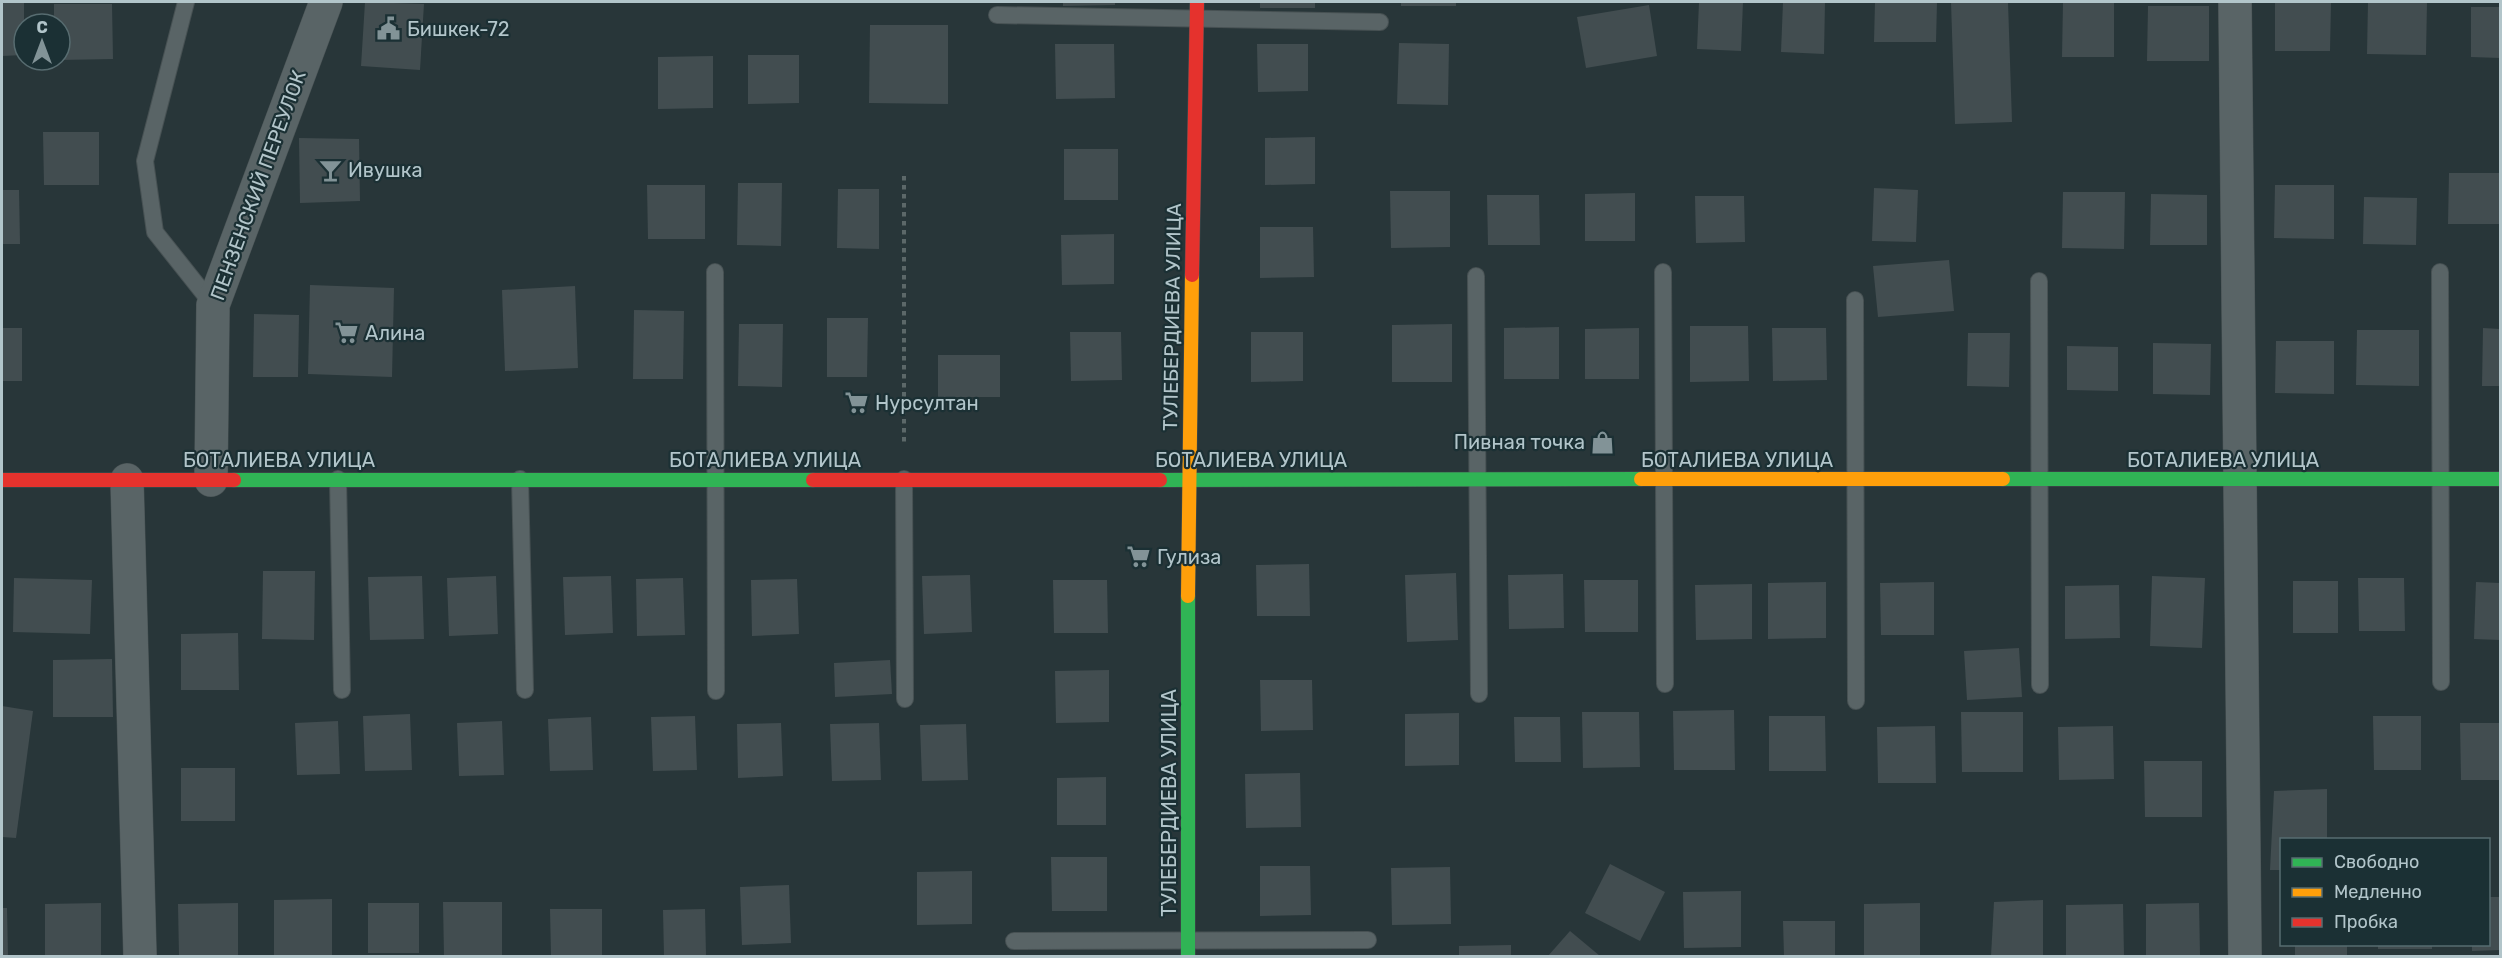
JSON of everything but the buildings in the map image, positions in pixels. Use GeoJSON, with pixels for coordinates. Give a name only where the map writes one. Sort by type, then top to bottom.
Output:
{"type":"FeatureCollection","features":[{"type":"Feature","properties":{"kind":"street","name":"ПЕНЗЕНСКИЙ ПЕРЕУЛОК"},"geometry":{"type":"LineString","coordinates":[[211,480],[213,305],[326,2]]}},
{"type":"Feature","properties":{"kind":"street","name":"ТУЛЕБЕРДИЕВА УЛИЦА"},"geometry":{"type":"LineString","coordinates":[[1188,949],[1188,479],[1197,2]]}},
{"type":"Feature","properties":{"kind":"street"},"geometry":{"type":"LineString","coordinates":[[2235,2],[2245,957]]}},
{"type":"Feature","properties":{"kind":"street","name":"БОТАЛИЕВА УЛИЦА"},"geometry":{"type":"LineString","coordinates":[[2,480],[2500,479]]}},
{"type":"Feature","properties":{"kind":"street"},"geometry":{"type":"LineString","coordinates":[[127,480],[140,957]]}},
{"type":"Feature","properties":{"kind":"lane"},"geometry":{"type":"LineString","coordinates":[[186,2],[145,161],[155,232],[213,305]]}},
{"type":"Feature","properties":{"kind":"lane"},"geometry":{"type":"LineString","coordinates":[[997,15],[1380,22]]}},
{"type":"Feature","properties":{"kind":"lane"},"geometry":{"type":"LineString","coordinates":[[715,272],[716,691]]}},
{"type":"Feature","properties":{"kind":"lane"},"geometry":{"type":"LineString","coordinates":[[1663,272],[1665,684]]}},
{"type":"Feature","properties":{"kind":"lane"},"geometry":{"type":"LineString","coordinates":[[2440,272],[2441,682]]}},
{"type":"Feature","properties":{"kind":"lane"},"geometry":{"type":"LineString","coordinates":[[1476,276],[1479,694]]}},
{"type":"Feature","properties":{"kind":"lane"},"geometry":{"type":"LineString","coordinates":[[2039,281],[2040,685]]}},
{"type":"Feature","properties":{"kind":"lane"},"geometry":{"type":"LineString","coordinates":[[1855,300],[1856,701]]}},
{"type":"Feature","properties":{"kind":"lane"},"geometry":{"type":"LineString","coordinates":[[338,479],[342,690]]}},
{"type":"Feature","properties":{"kind":"lane"},"geometry":{"type":"LineString","coordinates":[[520,479],[525,690]]}},
{"type":"Feature","properties":{"kind":"lane"},"geometry":{"type":"LineString","coordinates":[[904,479],[905,699]]}},
{"type":"Feature","properties":{"kind":"lane"},"geometry":{"type":"LineString","coordinates":[[1014,941],[1188,949],[1368,940]]}},
{"type":"Feature","properties":{"kind":"path"},"geometry":{"type":"LineString","coordinates":[[904,176],[904,479]]}},
{"type":"Feature","properties":{"kind":"traffic: fast"},"geometry":{"type":"LineString","coordinates":[[1160,480],[1641,479]]}},
{"type":"Feature","properties":{"kind":"traffic: fast"},"geometry":{"type":"LineString","coordinates":[[2003,479],[2500,479]]}},
{"type":"Feature","properties":{"kind":"traffic: fast"},"geometry":{"type":"LineString","coordinates":[[234,480],[813,480]]}},
{"type":"Feature","properties":{"kind":"traffic: fast"},"geometry":{"type":"LineString","coordinates":[[1188,596],[1188,956]]}},
{"type":"Feature","properties":{"kind":"traffic: slow"},"geometry":{"type":"LineString","coordinates":[[1188,596],[1192,275]]}},
{"type":"Feature","properties":{"kind":"traffic: slow"},"geometry":{"type":"LineString","coordinates":[[1641,479],[2003,479]]}},
{"type":"Feature","properties":{"kind":"traffic: jam"},"geometry":{"type":"LineString","coordinates":[[1192,275],[1197,2]]}},
{"type":"Feature","properties":{"kind":"traffic: jam"},"geometry":{"type":"LineString","coordinates":[[2,480],[234,480]]}},
{"type":"Feature","properties":{"kind":"traffic: jam"},"geometry":{"type":"LineString","coordinates":[[813,480],[1160,480]]}},
{"type":"Feature","properties":{"kind":"place","name":"Бишкек-72"},"geometry":{"type":"Point","coordinates":[389,29]}},
{"type":"Feature","properties":{"kind":"place","name":"Ивушка"},"geometry":{"type":"Point","coordinates":[330,170]}},
{"type":"Feature","properties":{"kind":"place","name":"Алина"},"geometry":{"type":"Point","coordinates":[347,333]}},
{"type":"Feature","properties":{"kind":"place","name":"Нурсултан"},"geometry":{"type":"Point","coordinates":[857,403]}},
{"type":"Feature","properties":{"kind":"place","name":"Пивная точка"},"geometry":{"type":"Point","coordinates":[1603,442]}},
{"type":"Feature","properties":{"kind":"place","name":"Гулиза"},"geometry":{"type":"Point","coordinates":[1139,557]}}]}
